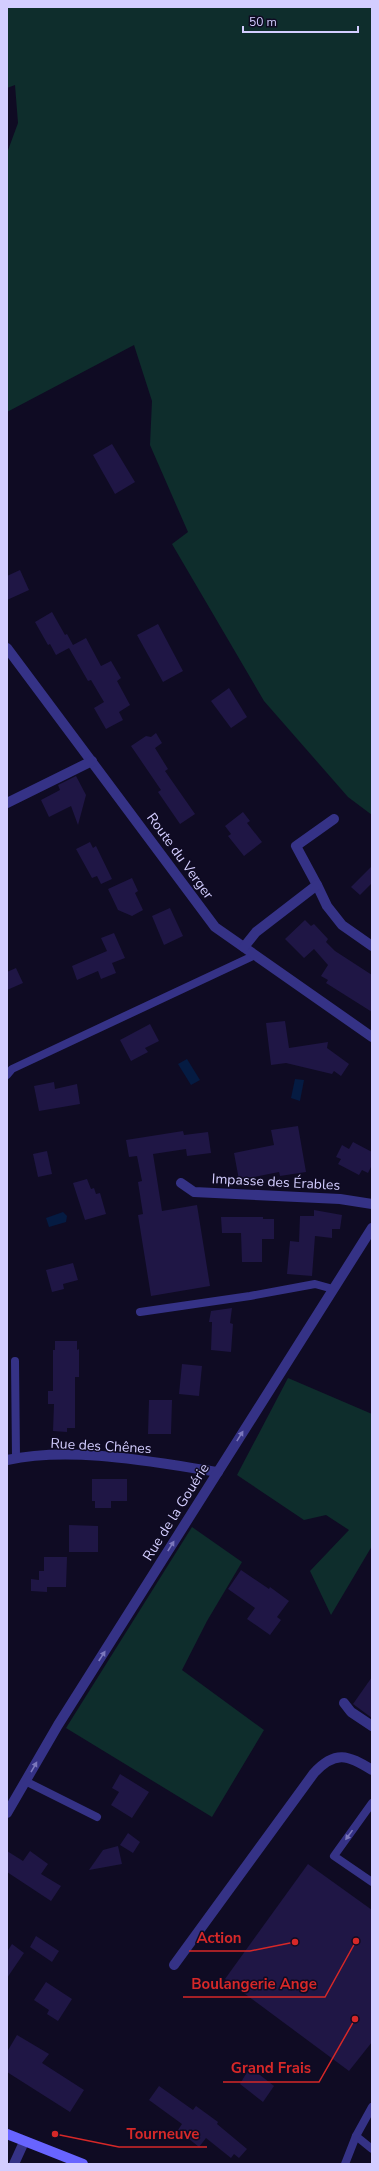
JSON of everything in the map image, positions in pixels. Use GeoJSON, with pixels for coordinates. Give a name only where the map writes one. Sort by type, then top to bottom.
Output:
{"type":"FeatureCollection","features":[{"type":"Feature","properties":{"kind":"main road"},"geometry":{"type":"LineString","coordinates":[[7,2134],[83,2164]]}},
{"type":"Feature","properties":{"kind":"street","name":"Route du Verger"},"geometry":{"type":"LineString","coordinates":[[7,648],[215,927],[372,1037]]}},
{"type":"Feature","properties":{"kind":"street"},"geometry":{"type":"LineString","coordinates":[[7,803],[92,761]]}},
{"type":"Feature","properties":{"kind":"street"},"geometry":{"type":"LineString","coordinates":[[334,819],[296,846],[317,885],[326,906],[342,925],[372,946]]}},
{"type":"Feature","properties":{"kind":"street"},"geometry":{"type":"LineString","coordinates":[[244,947],[256,932],[317,885]]}},
{"type":"Feature","properties":{"kind":"street","name":"Impasse des Érables"},"geometry":{"type":"LineString","coordinates":[[181,1183],[194,1192],[340,1199],[372,1204]]}},
{"type":"Feature","properties":{"kind":"street","name":"Rue de la Gouérie"},"geometry":{"type":"LineString","coordinates":[[7,1813],[58,1725],[372,1228]]}},
{"type":"Feature","properties":{"kind":"street","name":"Rue des Chênes"},"geometry":{"type":"LineString","coordinates":[[11,1459],[72,1455],[122,1458],[218,1472]]}},
{"type":"Feature","properties":{"kind":"street"},"geometry":{"type":"LineString","coordinates":[[344,1703],[351,1712],[372,1726]]}},
{"type":"Feature","properties":{"kind":"street"},"geometry":{"type":"LineString","coordinates":[[174,1965],[314,1773],[324,1762],[337,1757],[352,1758],[372,1770]]}},
{"type":"Feature","properties":{"kind":"street"},"geometry":{"type":"LineString","coordinates":[[14,2164],[24,2142]]}},
{"type":"Feature","properties":{"kind":"lane"},"geometry":{"type":"LineString","coordinates":[[7,1075],[12,1069],[255,955]]}},
{"type":"Feature","properties":{"kind":"lane"},"geometry":{"type":"LineString","coordinates":[[140,1312],[250,1296],[315,1284],[333,1289]]}},
{"type":"Feature","properties":{"kind":"lane"},"geometry":{"type":"LineString","coordinates":[[11,1459],[15,1361]]}},
{"type":"Feature","properties":{"kind":"lane"},"geometry":{"type":"LineString","coordinates":[[25,1781],[97,1817]]}},
{"type":"Feature","properties":{"kind":"lane"},"geometry":{"type":"LineString","coordinates":[[372,1804],[334,1856],[372,1882]]}},
{"type":"Feature","properties":{"kind":"lane"},"geometry":{"type":"LineString","coordinates":[[345,2164],[356,2136],[372,2107]]}},
{"type":"Feature","properties":{"kind":"lane"},"geometry":{"type":"LineString","coordinates":[[356,2136],[372,2149]]}},
{"type":"Feature","properties":{"kind":"green space"},"geometry":{"type":"Polygon","coordinates":[[[7,7],[372,7],[372,815],[348,797],[264,701],[172,544],[188,532],[150,445],[152,401],[134,345],[7,412],[7,153],[18,123],[15,85],[7,88],[7,7]]]}},
{"type":"Feature","properties":{"kind":"green space"},"geometry":{"type":"Polygon","coordinates":[[[288,1378],[372,1414],[372,1546],[331,1615],[310,1571],[349,1530],[326,1515],[304,1520],[237,1475],[288,1378]]]}},
{"type":"Feature","properties":{"kind":"green space"},"geometry":{"type":"Polygon","coordinates":[[[192,1527],[242,1562],[207,1621],[182,1670],[264,1730],[212,1817],[66,1728],[192,1527]]]}},
{"type":"Feature","properties":{"kind":"water"},"geometry":{"type":"Polygon","coordinates":[[[187,1059],[200,1080],[191,1085],[178,1064],[187,1059]]]}},
{"type":"Feature","properties":{"kind":"water"},"geometry":{"type":"Polygon","coordinates":[[[295,1079],[304,1080],[300,1101],[291,1098],[295,1079]]]}},
{"type":"Feature","properties":{"kind":"water"},"geometry":{"type":"Polygon","coordinates":[[[63,1212],[67,1216],[66,1222],[49,1227],[46,1218],[63,1212]]]}},
{"type":"Feature","properties":{"kind":"building"},"geometry":{"type":"Polygon","coordinates":[[[112,444],[135,482],[115,494],[93,455],[112,444]]]}},
{"type":"Feature","properties":{"kind":"building"},"geometry":{"type":"Polygon","coordinates":[[[20,570],[29,590],[7,600],[7,576],[20,570]]]}},
{"type":"Feature","properties":{"kind":"building"},"geometry":{"type":"Polygon","coordinates":[[[52,612],[65,635],[67,634],[73,645],[86,638],[101,666],[111,661],[121,678],[117,681],[130,705],[119,712],[123,720],[106,729],[94,708],[104,702],[91,680],[88,681],[69,648],[56,655],[50,644],[48,645],[35,622],[52,612]]]}},
{"type":"Feature","properties":{"kind":"building"},"geometry":{"type":"Polygon","coordinates":[[[158,624],[183,671],[163,682],[137,635],[158,624]]]}},
{"type":"Feature","properties":{"kind":"building"},"geometry":{"type":"Polygon","coordinates":[[[229,688],[247,717],[231,728],[211,701],[229,688]]]}},
{"type":"Feature","properties":{"kind":"building"},"geometry":{"type":"Polygon","coordinates":[[[156,733],[162,743],[155,748],[168,769],[165,771],[195,814],[180,824],[158,792],[161,790],[131,746],[146,736],[151,737],[156,733]]]}},
{"type":"Feature","properties":{"kind":"building"},"geometry":{"type":"Polygon","coordinates":[[[76,776],[86,795],[78,825],[71,806],[49,817],[41,800],[60,790],[58,785],[76,776]]]}},
{"type":"Feature","properties":{"kind":"building"},"geometry":{"type":"Polygon","coordinates":[[[243,812],[250,821],[247,823],[262,842],[244,856],[228,836],[231,834],[225,826],[243,812]]]}},
{"type":"Feature","properties":{"kind":"building"},"geometry":{"type":"Polygon","coordinates":[[[90,842],[93,848],[96,846],[112,879],[101,884],[97,876],[92,878],[76,849],[90,842]]]}},
{"type":"Feature","properties":{"kind":"building"},"geometry":{"type":"Polygon","coordinates":[[[372,866],[372,883],[360,895],[351,887],[372,866]]]}},
{"type":"Feature","properties":{"kind":"building"},"geometry":{"type":"Polygon","coordinates":[[[132,878],[138,891],[135,893],[143,910],[132,916],[118,910],[108,889],[132,878]]]}},
{"type":"Feature","properties":{"kind":"building"},"geometry":{"type":"Polygon","coordinates":[[[170,908],[183,936],[164,945],[152,916],[170,908]]]}},
{"type":"Feature","properties":{"kind":"building"},"geometry":{"type":"Polygon","coordinates":[[[305,920],[311,926],[314,924],[328,939],[326,942],[335,951],[372,975],[372,1012],[326,983],[328,980],[321,976],[328,965],[314,949],[304,958],[285,939],[305,920]]]}},
{"type":"Feature","properties":{"kind":"building"},"geometry":{"type":"Polygon","coordinates":[[[114,933],[125,958],[112,963],[116,973],[101,979],[98,971],[77,980],[72,966],[107,951],[101,938],[114,933]]]}},
{"type":"Feature","properties":{"kind":"building"},"geometry":{"type":"Polygon","coordinates":[[[16,968],[23,983],[7,990],[7,972],[16,968]]]}},
{"type":"Feature","properties":{"kind":"building"},"geometry":{"type":"Polygon","coordinates":[[[285,1021],[289,1048],[328,1042],[327,1048],[349,1064],[341,1076],[334,1071],[332,1074],[286,1063],[271,1065],[266,1023],[285,1021]]]}},
{"type":"Feature","properties":{"kind":"building"},"geometry":{"type":"Polygon","coordinates":[[[150,1024],[159,1041],[145,1048],[148,1052],[131,1061],[120,1040],[150,1024]]]}},
{"type":"Feature","properties":{"kind":"building"},"geometry":{"type":"Polygon","coordinates":[[[54,1082],[55,1089],[77,1084],[80,1104],[39,1111],[34,1086],[54,1082]]]}},
{"type":"Feature","properties":{"kind":"building"},"geometry":{"type":"Polygon","coordinates":[[[298,1126],[306,1172],[280,1176],[279,1172],[239,1180],[234,1153],[274,1145],[271,1130],[298,1126]]]}},
{"type":"Feature","properties":{"kind":"building"},"geometry":{"type":"Polygon","coordinates":[[[183,1131],[184,1135],[208,1132],[211,1153],[187,1156],[186,1149],[153,1154],[162,1211],[197,1205],[210,1286],[151,1296],[138,1215],[143,1214],[138,1182],[142,1181],[137,1156],[129,1157],[126,1140],[183,1131]]]}},
{"type":"Feature","properties":{"kind":"building"},"geometry":{"type":"Polygon","coordinates":[[[353,1142],[372,1152],[372,1165],[368,1173],[362,1170],[359,1175],[338,1164],[341,1159],[336,1157],[342,1145],[349,1149],[353,1142]]]}},
{"type":"Feature","properties":{"kind":"building"},"geometry":{"type":"Polygon","coordinates":[[[47,1151],[52,1174],[38,1177],[33,1154],[47,1151]]]}},
{"type":"Feature","properties":{"kind":"building"},"geometry":{"type":"Polygon","coordinates":[[[87,1179],[91,1189],[94,1188],[96,1194],[100,1193],[106,1214],[85,1220],[73,1183],[87,1179]]]}},
{"type":"Feature","properties":{"kind":"building"},"geometry":{"type":"Polygon","coordinates":[[[314,1210],[342,1215],[340,1229],[332,1229],[332,1238],[315,1236],[312,1276],[287,1274],[290,1241],[299,1242],[300,1216],[314,1216],[314,1210]]]}},
{"type":"Feature","properties":{"kind":"building"},"geometry":{"type":"Polygon","coordinates":[[[221,1217],[263,1217],[263,1219],[274,1219],[274,1239],[262,1239],[262,1262],[242,1262],[241,1233],[222,1233],[221,1217]]]}},
{"type":"Feature","properties":{"kind":"building"},"geometry":{"type":"Polygon","coordinates":[[[73,1263],[78,1280],[63,1284],[64,1289],[52,1292],[46,1270],[73,1263]]]}},
{"type":"Feature","properties":{"kind":"building"},"geometry":{"type":"Polygon","coordinates":[[[232,1308],[230,1323],[233,1324],[231,1352],[211,1350],[212,1322],[209,1322],[211,1311],[232,1308]]]}},
{"type":"Feature","properties":{"kind":"building"},"geometry":{"type":"Polygon","coordinates":[[[55,1341],[77,1341],[77,1350],[79,1349],[79,1377],[75,1377],[75,1428],[67,1428],[67,1432],[53,1431],[54,1404],[48,1404],[48,1391],[53,1391],[53,1350],[55,1350],[55,1341]]]}},
{"type":"Feature","properties":{"kind":"building"},"geometry":{"type":"Polygon","coordinates":[[[182,1364],[202,1366],[199,1396],[179,1394],[182,1364]]]}},
{"type":"Feature","properties":{"kind":"building"},"geometry":{"type":"Polygon","coordinates":[[[149,1400],[172,1400],[171,1434],[148,1434],[149,1400]]]}},
{"type":"Feature","properties":{"kind":"building"},"geometry":{"type":"Polygon","coordinates":[[[92,1479],[127,1479],[127,1501],[111,1501],[111,1508],[95,1508],[95,1501],[92,1501],[92,1479]]]}},
{"type":"Feature","properties":{"kind":"building"},"geometry":{"type":"Polygon","coordinates":[[[69,1525],[98,1526],[98,1552],[69,1552],[69,1525]]]}},
{"type":"Feature","properties":{"kind":"building"},"geometry":{"type":"Polygon","coordinates":[[[44,1557],[67,1557],[66,1587],[47,1587],[47,1592],[31,1591],[31,1579],[39,1580],[39,1571],[44,1571],[44,1557]]]}},
{"type":"Feature","properties":{"kind":"building"},"geometry":{"type":"Polygon","coordinates":[[[241,1570],[269,1589],[270,1587],[289,1601],[277,1617],[281,1620],[270,1635],[247,1619],[255,1608],[228,1589],[241,1570]]]}},
{"type":"Feature","properties":{"kind":"building"},"geometry":{"type":"Polygon","coordinates":[[[372,1677],[372,1718],[353,1704],[372,1677]]]}},
{"type":"Feature","properties":{"kind":"building"},"geometry":{"type":"Polygon","coordinates":[[[120,1774],[149,1792],[132,1818],[111,1805],[119,1792],[112,1788],[120,1774]]]}},
{"type":"Feature","properties":{"kind":"building"},"geometry":{"type":"Polygon","coordinates":[[[128,1833],[140,1842],[133,1853],[120,1845],[128,1833]]]}},
{"type":"Feature","properties":{"kind":"building"},"geometry":{"type":"Polygon","coordinates":[[[118,1846],[122,1864],[89,1870],[103,1850],[118,1846]]]}},
{"type":"Feature","properties":{"kind":"building"},"geometry":{"type":"Polygon","coordinates":[[[7,1851],[23,1861],[30,1851],[48,1864],[41,1874],[61,1886],[51,1901],[7,1872],[7,1851]]]}},
{"type":"Feature","properties":{"kind":"building"},"geometry":{"type":"Polygon","coordinates":[[[308,1864],[372,1910],[372,2042],[349,2071],[225,1979],[308,1864]]]}},
{"type":"Feature","properties":{"kind":"building"},"geometry":{"type":"Polygon","coordinates":[[[36,1936],[59,1951],[52,1962],[30,1947],[36,1936]]]}},
{"type":"Feature","properties":{"kind":"building"},"geometry":{"type":"Polygon","coordinates":[[[12,1944],[24,1953],[7,1978],[7,1952],[12,1944]]]}},
{"type":"Feature","properties":{"kind":"building"},"geometry":{"type":"Polygon","coordinates":[[[46,1982],[72,1999],[58,2021],[47,2014],[49,2010],[34,2000],[46,1982]]]}},
{"type":"Feature","properties":{"kind":"building"},"geometry":{"type":"Polygon","coordinates":[[[17,2035],[49,2054],[42,2063],[84,2090],[70,2112],[7,2072],[7,2052],[17,2035]]]}},
{"type":"Feature","properties":{"kind":"building"},"geometry":{"type":"Polygon","coordinates":[[[250,2067],[274,2086],[263,2102],[240,2084],[250,2067]]]}},
{"type":"Feature","properties":{"kind":"building"},"geometry":{"type":"Polygon","coordinates":[[[159,2086],[193,2110],[196,2106],[218,2122],[217,2124],[247,2149],[239,2158],[234,2154],[231,2158],[206,2138],[199,2147],[178,2130],[182,2124],[149,2100],[159,2086]]]}},
{"type":"Feature","properties":{"kind":"place","name":"Boulangerie Ange"},"geometry":{"type":"Point","coordinates":[356,1941]}},
{"type":"Feature","properties":{"kind":"place","name":"Action"},"geometry":{"type":"Point","coordinates":[295,1942]}},
{"type":"Feature","properties":{"kind":"place","name":"Grand Frais"},"geometry":{"type":"Point","coordinates":[355,2019]}},
{"type":"Feature","properties":{"kind":"place","name":"Tourneuve"},"geometry":{"type":"Point","coordinates":[55,2134]}}]}
